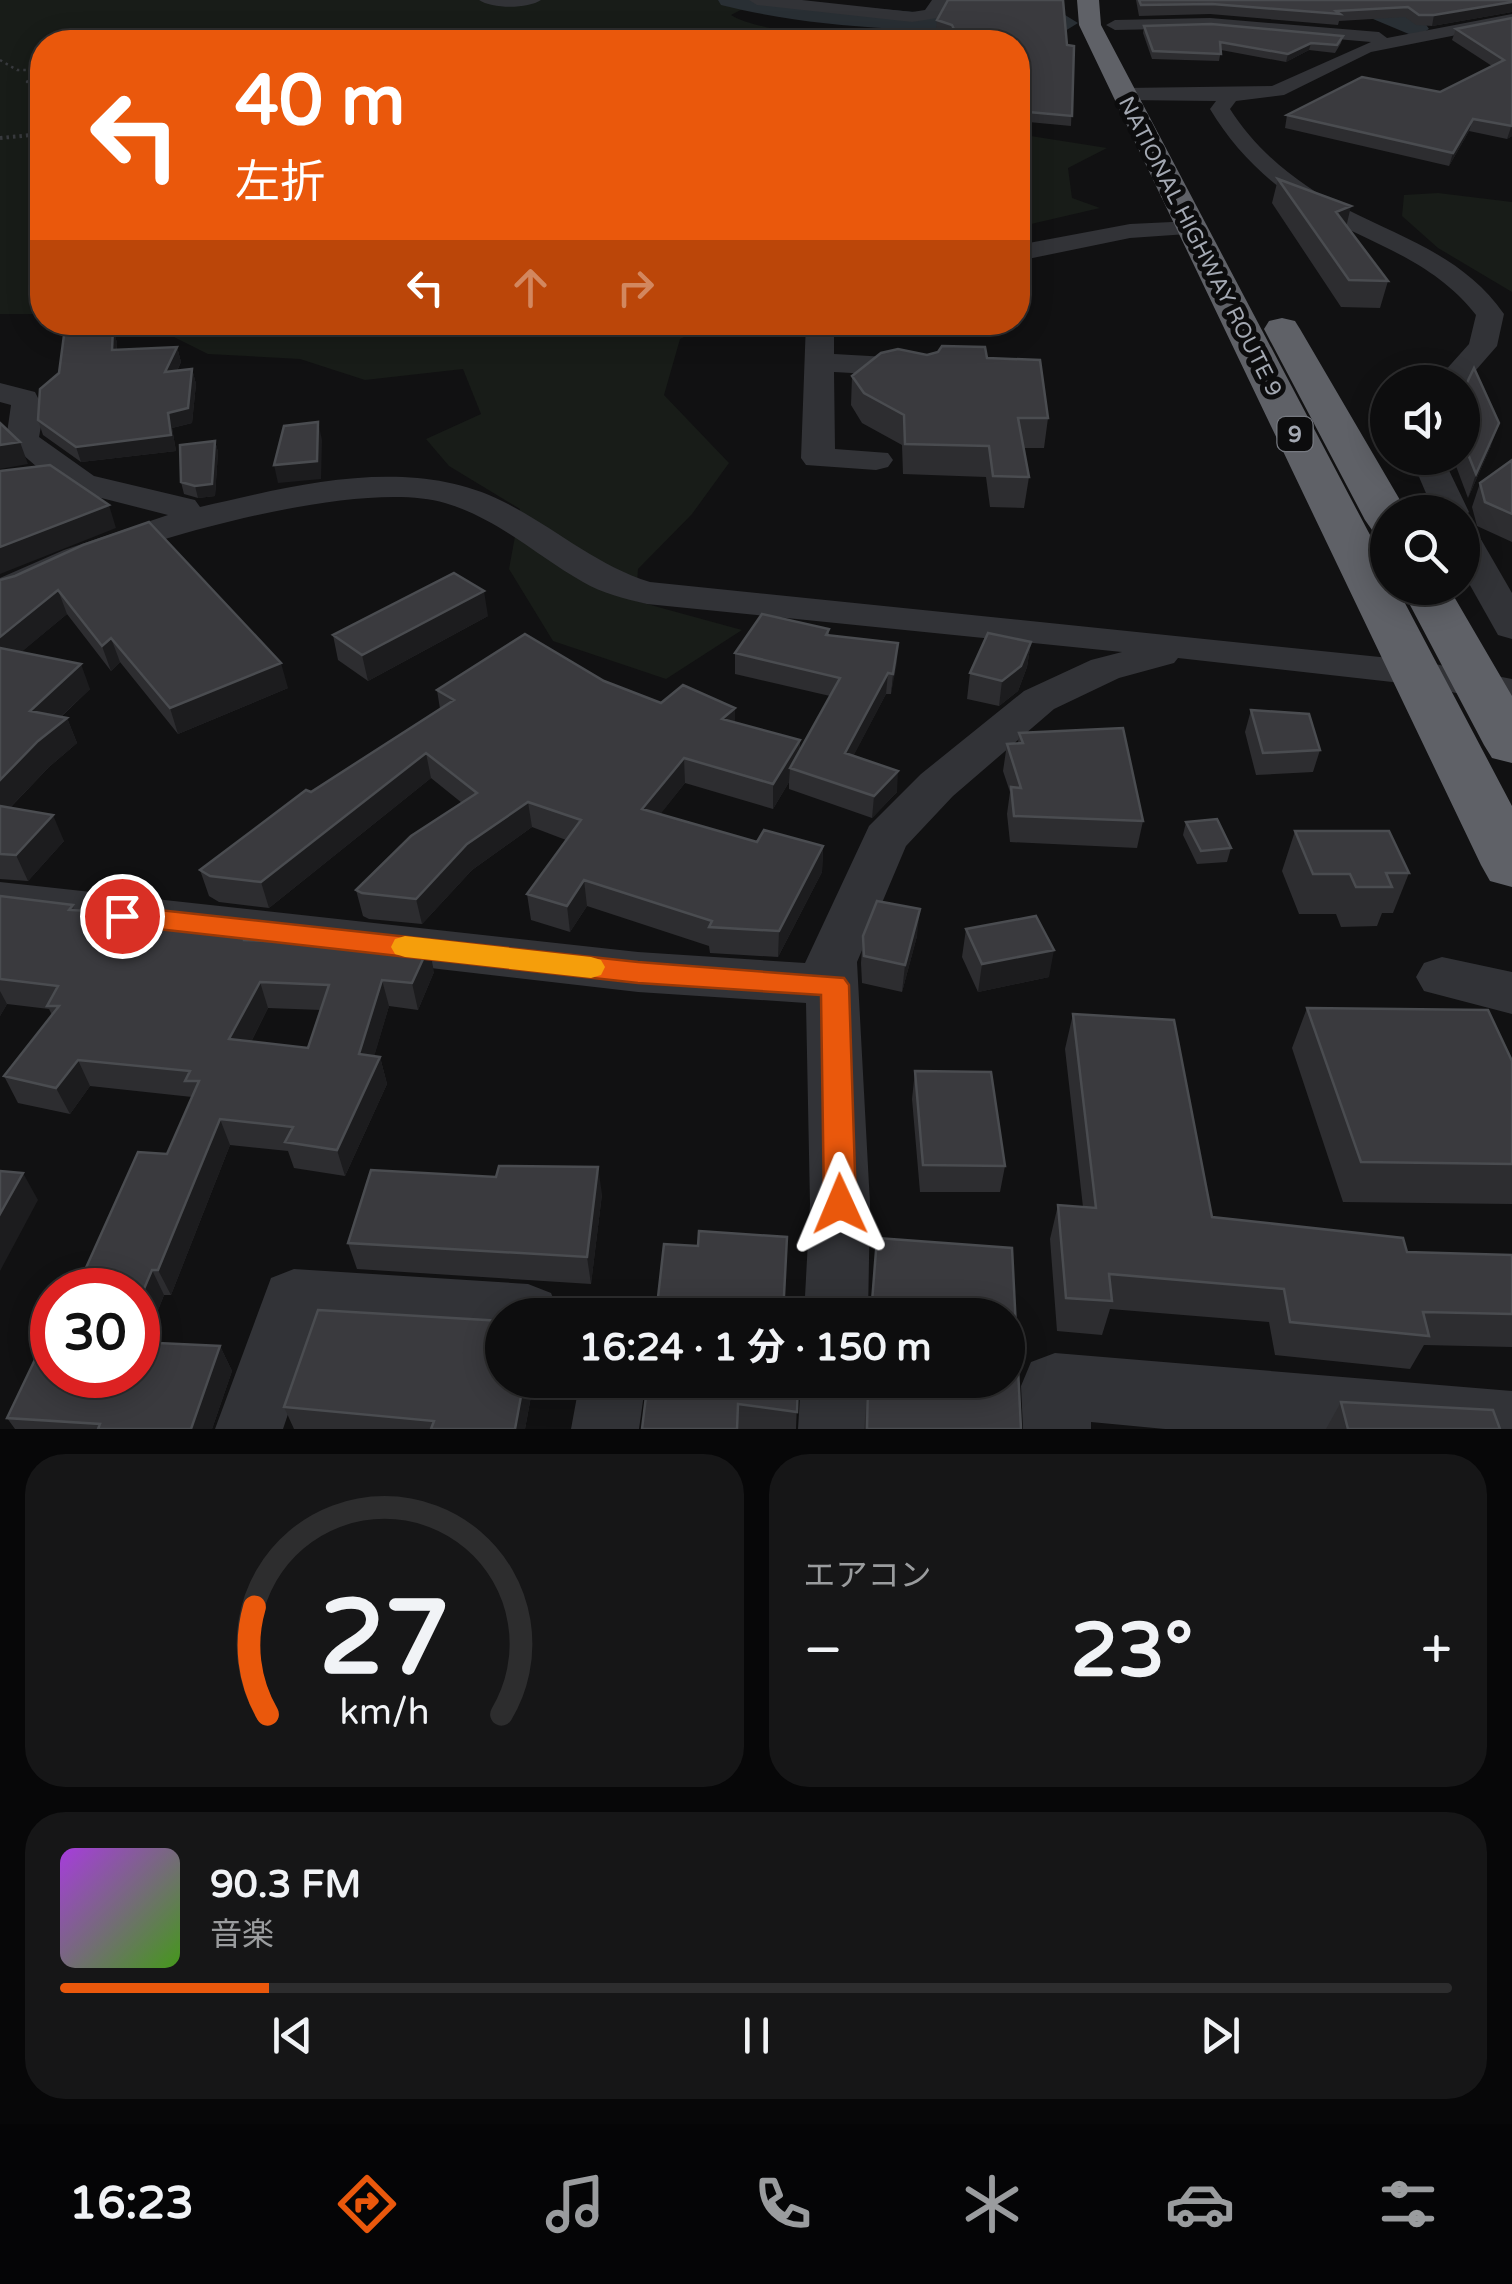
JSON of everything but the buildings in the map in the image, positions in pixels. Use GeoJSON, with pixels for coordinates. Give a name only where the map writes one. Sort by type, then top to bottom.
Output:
{"type":"FeatureCollection","features":[{"type":"Feature","properties":{"kind":"highway","name":"NATIONAL HIGHWAY ROUTE 9"},"geometry":{"type":"LineString","coordinates":[[1104,8],[1090,25],[1140,94],[1242,256]]}},
{"type":"Feature","properties":{"kind":"highway","name":"NATIONAL HIGHWAY ROUTE 9"},"geometry":{"type":"LineString","coordinates":[[1140,94],[1193,228],[1512,864]]}},
{"type":"Feature","properties":{"kind":"highway","name":"NATIONAL HIGHWAY ROUTE 9"},"geometry":{"type":"LineString","coordinates":[[1270,306],[1374,495]]}},
{"type":"Feature","properties":{"kind":"highway"},"geometry":{"type":"LineString","coordinates":[[1437,605],[1495,688],[1512,745]]}},
{"type":"Feature","properties":{"kind":"street"},"geometry":{"type":"LineString","coordinates":[[486,0],[533,0]]}},
{"type":"Feature","properties":{"kind":"street"},"geometry":{"type":"LineString","coordinates":[[757,0],[912,17],[931,14],[940,0]]}},
{"type":"Feature","properties":{"kind":"street"},"geometry":{"type":"LineString","coordinates":[[1104,8],[1210,24],[1394,40]]}},
{"type":"Feature","properties":{"kind":"street"},"geometry":{"type":"LineString","coordinates":[[1140,94],[1253,95],[1295,85],[1348,54],[1394,40],[1512,19]]}},
{"type":"Feature","properties":{"kind":"street"},"geometry":{"type":"LineString","coordinates":[[1442,30],[1458,34],[1512,34]]}},
{"type":"Feature","properties":{"kind":"street"},"geometry":{"type":"LineString","coordinates":[[1230,95],[1220,109],[1237,140],[1311,199],[1441,262],[1473,289],[1490,314],[1483,346],[1466,365]]}},
{"type":"Feature","properties":{"kind":"street"},"geometry":{"type":"LineString","coordinates":[[1030,251],[1130,231],[1193,228]]}},
{"type":"Feature","properties":{"kind":"street"},"geometry":{"type":"LineString","coordinates":[[820,335],[818,458],[876,460]]}},
{"type":"Feature","properties":{"kind":"street"},"geometry":{"type":"LineString","coordinates":[[821,362],[923,366],[924,371]]}},
{"type":"Feature","properties":{"kind":"street"},"geometry":{"type":"LineString","coordinates":[[0,392],[24,399],[28,410],[22,440],[66,473],[82,483],[183,507],[187,520]]}},
{"type":"Feature","properties":{"kind":"street"},"geometry":{"type":"LineString","coordinates":[[0,482],[66,473]]}},
{"type":"Feature","properties":{"kind":"street"},"geometry":{"type":"LineString","coordinates":[[0,592],[68,562],[187,520],[258,503],[369,488],[413,488],[452,493],[522,525],[600,577],[647,594],[1163,644],[1419,673],[1495,688]]}},
{"type":"Feature","properties":{"kind":"street"},"geometry":{"type":"LineString","coordinates":[[1480,569],[1512,627]]}},
{"type":"Feature","properties":{"kind":"street"},"geometry":{"type":"LineString","coordinates":[[837,1298],[840,1204],[831,962],[886,838],[937,785],[1039,700],[1105,669],[1160,655],[1163,644]]}},
{"type":"Feature","properties":{"kind":"street"},"geometry":{"type":"LineString","coordinates":[[0,900],[638,972],[834,985]]}},
{"type":"Feature","properties":{"kind":"street"},"geometry":{"type":"LineString","coordinates":[[1442,977],[1512,994]]}},
{"type":"Feature","properties":{"kind":"street"},"geometry":{"type":"LineString","coordinates":[[249,1429],[294,1298],[485,1312]]}},
{"type":"Feature","properties":{"kind":"street"},"geometry":{"type":"LineString","coordinates":[[1057,1429],[1056,1386],[1512,1425]]}},
{"type":"Feature","properties":{"kind":"street"},"geometry":{"type":"LineString","coordinates":[[605,1429],[610,1398]]}},
{"type":"Feature","properties":{"kind":"street"},"geometry":{"type":"LineString","coordinates":[[832,1429],[833,1398]]}},
{"type":"Feature","properties":{"kind":"path"},"geometry":{"type":"LineString","coordinates":[[0,60],[17,70],[30,69]]}},
{"type":"Feature","properties":{"kind":"path"},"geometry":{"type":"LineString","coordinates":[[0,138],[30,135]]}},
{"type":"Feature","properties":{"kind":"shaded area"},"geometry":{"type":"Polygon","coordinates":[[[0,0],[760,0],[731,15],[782,30],[30,30],[30,314],[0,314],[0,0]]]}},
{"type":"Feature","properties":{"kind":"shaded area"},"geometry":{"type":"Polygon","coordinates":[[[1030,136],[1107,148],[1068,168],[1072,198],[1100,208],[1030,224],[1030,136]]]}},
{"type":"Feature","properties":{"kind":"shaded area"},"geometry":{"type":"Polygon","coordinates":[[[1438,193],[1512,202],[1512,292],[1438,248],[1402,216],[1404,195],[1438,193]]]}},
{"type":"Feature","properties":{"kind":"shaded area"},"geometry":{"type":"Polygon","coordinates":[[[170,335],[688,335],[680,339],[664,395],[729,463],[692,514],[638,569],[636,601],[742,630],[666,679],[553,641],[509,569],[520,509],[449,466],[426,439],[481,414],[463,369],[365,380],[300,359],[208,354],[170,335]]]}},
{"type":"Feature","properties":{"kind":"waterway"},"geometry":{"type":"LineString","coordinates":[[730,0],[813,13],[897,20],[1065,23]]}},
{"type":"Feature","properties":{"kind":"waterway"},"geometry":{"type":"LineString","coordinates":[[1271,0],[1379,12],[1416,29]]}},
{"type":"Feature","properties":{"kind":"slow traffic"},"geometry":{"type":"LineString","coordinates":[[405,947],[591,967]]}},
{"type":"Feature","properties":{"kind":"route"},"geometry":{"type":"LineString","coordinates":[[122,916],[638,972],[834,985],[840,1204]]}}]}
